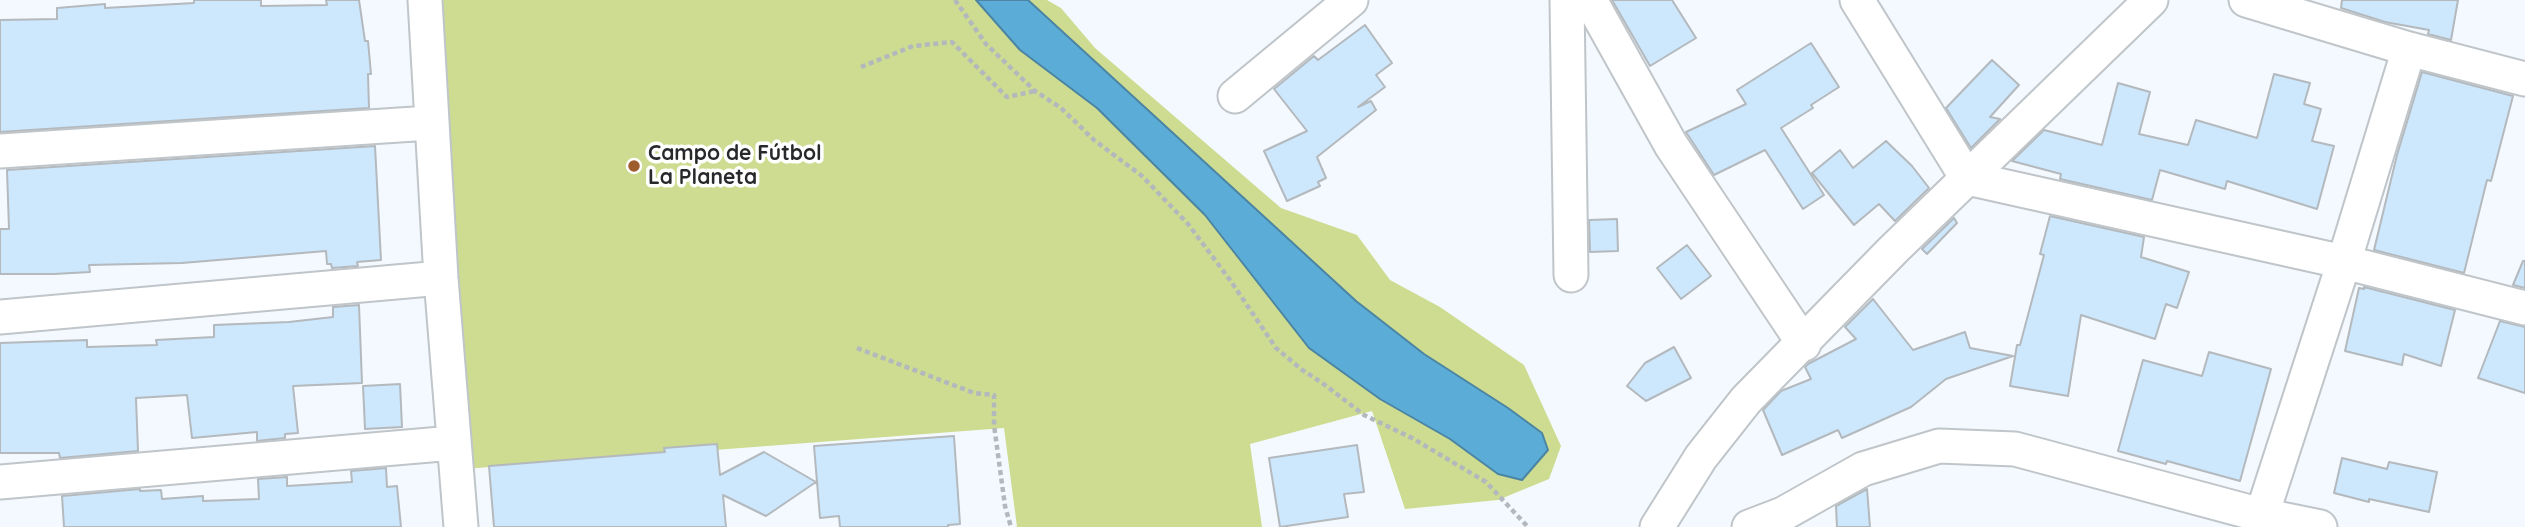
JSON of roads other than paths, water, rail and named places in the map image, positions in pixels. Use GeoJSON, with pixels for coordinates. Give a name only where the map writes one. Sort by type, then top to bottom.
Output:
{"type":"FeatureCollection","features":[{"type":"Feature","properties":{"kind":"street"},"geometry":{"type":"LineString","coordinates":[[425,0],[430,124],[461,527]]}},
{"type":"Feature","properties":{"kind":"street"},"geometry":{"type":"LineString","coordinates":[[1235,96],[1351,0]]}},
{"type":"Feature","properties":{"kind":"street"},"geometry":{"type":"LineString","coordinates":[[1567,0],[1571,275]]}},
{"type":"Feature","properties":{"kind":"street"},"geometry":{"type":"LineString","coordinates":[[1590,0],[1671,145],[1804,344]]}},
{"type":"Feature","properties":{"kind":"street"},"geometry":{"type":"LineString","coordinates":[[1857,0],[1967,178],[2344,262],[2525,308]]}},
{"type":"Feature","properties":{"kind":"street"},"geometry":{"type":"LineString","coordinates":[[1657,527],[1701,457],[1746,400],[1804,344],[1893,250],[2151,0]]}},
{"type":"Feature","properties":{"kind":"street"},"geometry":{"type":"LineString","coordinates":[[2246,0],[2409,49],[2525,79]]}},
{"type":"Feature","properties":{"kind":"street"},"geometry":{"type":"LineString","coordinates":[[2259,521],[2344,262],[2409,49]]}},
{"type":"Feature","properties":{"kind":"street"},"geometry":{"type":"LineString","coordinates":[[0,151],[430,124]]}},
{"type":"Feature","properties":{"kind":"street"},"geometry":{"type":"LineString","coordinates":[[0,317],[441,278]]}},
{"type":"Feature","properties":{"kind":"street"},"geometry":{"type":"LineString","coordinates":[[0,482],[453,443]]}},
{"type":"Feature","properties":{"kind":"street"},"geometry":{"type":"LineString","coordinates":[[1748,527],[1783,514],[1863,469],[1939,446],[2015,449],[2259,521],[2320,527]]}},
{"type":"Feature","properties":{"kind":"water"},"geometry":{"type":"Polygon","coordinates":[[[976,0],[1028,0],[1356,301],[1424,354],[1542,433],[1548,450],[1522,480],[1498,474],[1450,439],[1380,399],[1309,348],[1205,215],[1097,108],[1020,50],[976,0]]]}},
{"type":"Feature","properties":{"kind":"place","name":"Campo de Fútbol La Planeta"},"geometry":{"type":"Point","coordinates":[634,166]}}]}
